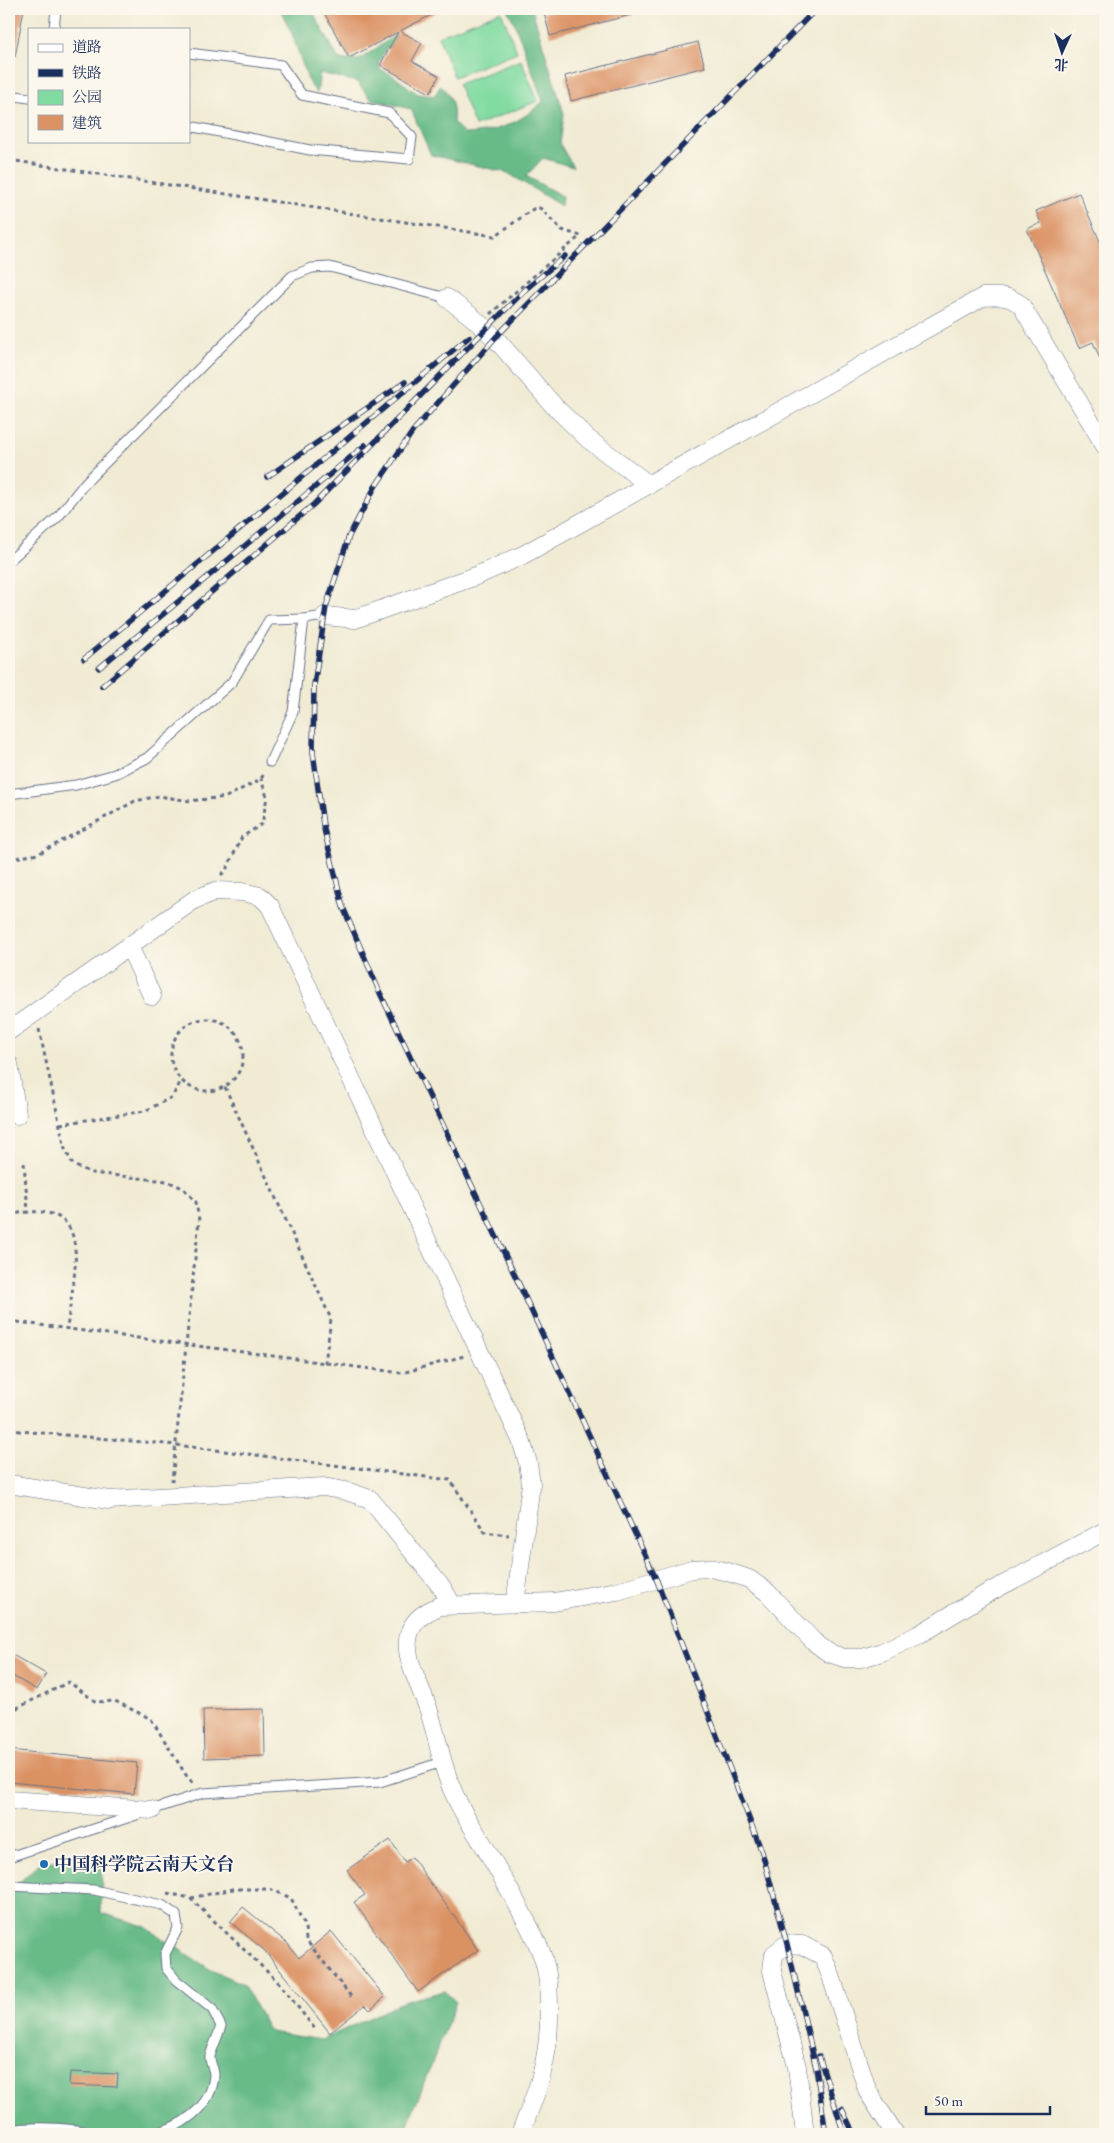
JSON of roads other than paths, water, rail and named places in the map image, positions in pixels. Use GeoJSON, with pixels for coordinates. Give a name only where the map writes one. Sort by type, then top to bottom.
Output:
{"type":"FeatureCollection","features":[{"type":"Feature","properties":{"kind":"street"},"geometry":{"type":"LineString","coordinates":[[325,616],[355,619],[476,576],[523,555],[983,297],[1002,295],[1012,298],[1021,305],[1105,446]]}},
{"type":"Feature","properties":{"kind":"street"},"geometry":{"type":"LineString","coordinates":[[447,298],[495,338],[554,406],[588,439],[650,485]]}},
{"type":"Feature","properties":{"kind":"street"},"geometry":{"type":"LineString","coordinates":[[9,1031],[194,900],[216,891],[242,892],[260,896],[270,906],[521,1440],[528,1463],[531,1484],[526,1538],[515,1604]]}},
{"type":"Feature","properties":{"kind":"street"},"geometry":{"type":"LineString","coordinates":[[129,946],[152,996]]}},
{"type":"Feature","properties":{"kind":"street"},"geometry":{"type":"LineString","coordinates":[[9,1064],[17,1115]]}},
{"type":"Feature","properties":{"kind":"street"},"geometry":{"type":"LineString","coordinates":[[9,1484],[109,1500],[323,1487],[346,1490],[370,1499],[443,1589],[452,1605]]}},
{"type":"Feature","properties":{"kind":"street"},"geometry":{"type":"LineString","coordinates":[[520,2134],[545,2067],[550,2037],[549,1994],[545,1965],[534,1937],[503,1877],[456,1799],[442,1762],[428,1708],[409,1662],[407,1651],[411,1629],[419,1619],[430,1610],[440,1606],[554,1602],[617,1591],[656,1581],[676,1573],[710,1568],[749,1579],[767,1592],[814,1642],[829,1653],[844,1658],[862,1658],[882,1652],[918,1635],[986,1594],[1105,1531]]}},
{"type":"Feature","properties":{"kind":"street"},"geometry":{"type":"LineString","coordinates":[[9,1800],[152,1810]]}},
{"type":"Feature","properties":{"kind":"street"},"geometry":{"type":"LineString","coordinates":[[805,2134],[797,2067],[772,1971],[774,1954],[788,1944],[802,1945],[823,1956],[868,2092],[895,2134]]}},
{"type":"Feature","properties":{"kind":"lane"},"geometry":{"type":"LineString","coordinates":[[54,28],[56,9]]}},
{"type":"Feature","properties":{"kind":"lane"},"geometry":{"type":"LineString","coordinates":[[190,53],[281,65],[302,95],[389,113],[412,137],[410,160],[310,150],[190,126]]}},
{"type":"Feature","properties":{"kind":"lane"},"geometry":{"type":"LineString","coordinates":[[9,96],[28,98]]}},
{"type":"Feature","properties":{"kind":"lane"},"geometry":{"type":"LineString","coordinates":[[9,561],[58,517],[85,483],[292,276],[312,268],[330,267],[447,298]]}},
{"type":"Feature","properties":{"kind":"lane"},"geometry":{"type":"LineString","coordinates":[[9,794],[76,785],[115,774],[147,758],[232,682],[269,620],[325,616]]}},
{"type":"Feature","properties":{"kind":"lane"},"geometry":{"type":"LineString","coordinates":[[270,762],[293,712],[304,619]]}},
{"type":"Feature","properties":{"kind":"lane"},"geometry":{"type":"LineString","coordinates":[[9,1857],[203,1793],[380,1782],[442,1762]]}},
{"type":"Feature","properties":{"kind":"lane"},"geometry":{"type":"LineString","coordinates":[[9,1886],[94,1890],[162,1905],[176,1915],[178,1928],[165,1954],[166,1968],[176,1980],[212,2009],[221,2026],[210,2057],[214,2074],[209,2094],[194,2114],[167,2131],[150,2134]]}},
{"type":"Feature","properties":{"kind":"lane"},"geometry":{"type":"LineString","coordinates":[[9,2130],[31,2126],[66,2128],[105,2134]]}},
{"type":"Feature","properties":{"kind":"railway"},"geometry":{"type":"LineString","coordinates":[[816,9],[495,338],[413,431],[375,487],[349,536],[326,607],[314,685],[313,752],[323,825],[343,907],[380,993],[518,1282],[657,1581],[762,1852],[787,1944],[816,2068],[826,2134]]}},
{"type":"Feature","properties":{"kind":"railway"},"geometry":{"type":"LineString","coordinates":[[102,686],[314,504],[526,289],[565,256]]}},
{"type":"Feature","properties":{"kind":"railway"},"geometry":{"type":"LineString","coordinates":[[84,659],[469,337]]}},
{"type":"Feature","properties":{"kind":"railway"},"geometry":{"type":"LineString","coordinates":[[267,477],[405,382]]}},
{"type":"Feature","properties":{"kind":"railway"},"geometry":{"type":"LineString","coordinates":[[99,668],[365,445]]}},
{"type":"Feature","properties":{"kind":"railway"},"geometry":{"type":"LineString","coordinates":[[819,2056],[844,2134]]}},
{"type":"Feature","properties":{"kind":"railway"},"geometry":{"type":"LineString","coordinates":[[842,2109],[854,2134]]}},
{"type":"Feature","properties":{"kind":"place","name":"中国科学院云南天文台"},"geometry":{"type":"Point","coordinates":[44,1864]}}]}
